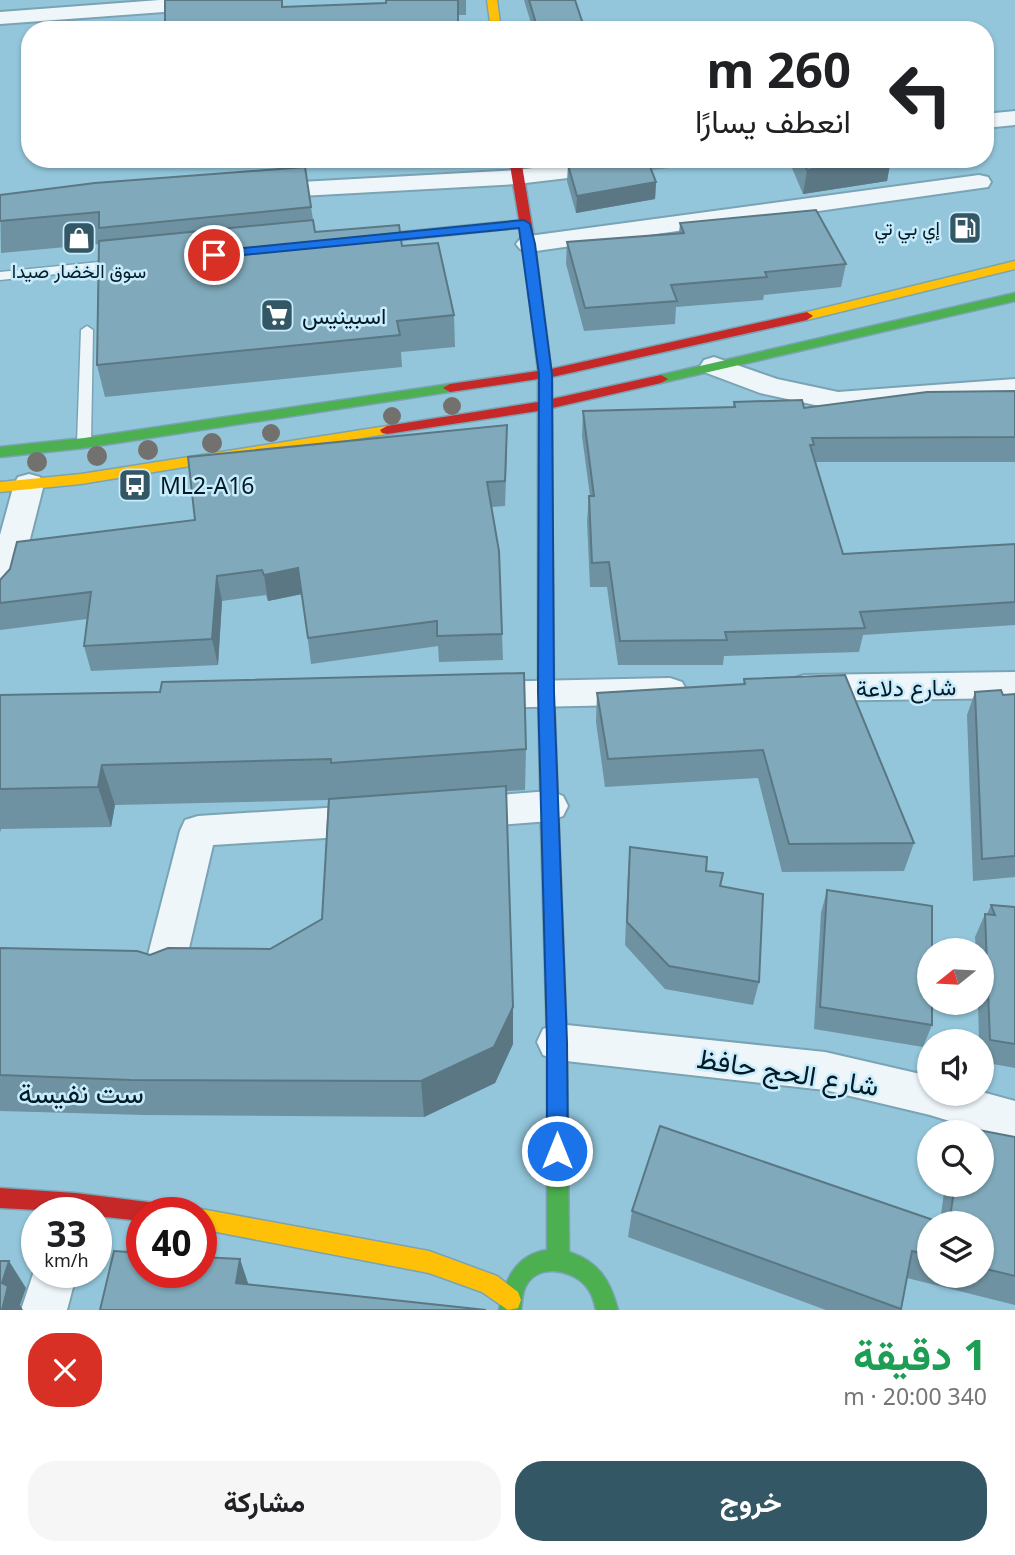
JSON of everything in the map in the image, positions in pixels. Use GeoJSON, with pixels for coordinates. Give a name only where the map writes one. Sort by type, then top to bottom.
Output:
{"type":"FeatureCollection","features":[{"type":"Feature","properties":{"kind":"main road"},"geometry":{"type":"LineString","coordinates":[[492,0],[495,21]]}},
{"type":"Feature","properties":{"kind":"main road"},"geometry":{"type":"LineString","coordinates":[[516,168],[545,374],[546,692],[557,1042],[558,1260]]}},
{"type":"Feature","properties":{"kind":"main road"},"geometry":{"type":"LineString","coordinates":[[0,452],[84,443],[545,374],[784,322],[1015,265]]}},
{"type":"Feature","properties":{"kind":"main road"},"geometry":{"type":"LineString","coordinates":[[14,486],[81,479],[546,405],[1015,297]]}},
{"type":"Feature","properties":{"kind":"main road"},"geometry":{"type":"LineString","coordinates":[[0,1198],[21,1201]]}},
{"type":"Feature","properties":{"kind":"main road"},"geometry":{"type":"LineString","coordinates":[[217,1222],[429,1262],[489,1284],[510,1305],[520,1278],[539,1263]]}},
{"type":"Feature","properties":{"kind":"main road"},"geometry":{"type":"LineString","coordinates":[[429,1262],[465,1257]]}},
{"type":"Feature","properties":{"kind":"main road"},"geometry":{"type":"LineString","coordinates":[[512,1261],[571,1261],[586,1268],[597,1279],[604,1293],[607,1310]]}},
{"type":"Feature","properties":{"kind":"street"},"geometry":{"type":"LineString","coordinates":[[0,18],[246,0]]}},
{"type":"Feature","properties":{"kind":"street"},"geometry":{"type":"LineString","coordinates":[[994,120],[1015,118]]}},
{"type":"Feature","properties":{"kind":"street"},"geometry":{"type":"LineString","coordinates":[[241,193],[516,168]]}},
{"type":"Feature","properties":{"kind":"street"},"geometry":{"type":"LineString","coordinates":[[526,234],[979,182]]}},
{"type":"Feature","properties":{"kind":"street"},"geometry":{"type":"LineString","coordinates":[[714,366],[769,387],[838,401],[1015,388]]}},
{"type":"Feature","properties":{"kind":"street"},"geometry":{"type":"LineString","coordinates":[[0,594],[14,486]]}},
{"type":"Feature","properties":{"kind":"street","name":"شارع دلاعة"},"geometry":{"type":"LineString","coordinates":[[767,689],[1015,685]]}},
{"type":"Feature","properties":{"kind":"street"},"geometry":{"type":"LineString","coordinates":[[452,696],[698,690]]}},
{"type":"Feature","properties":{"kind":"street"},"geometry":{"type":"LineString","coordinates":[[163,974],[198,831],[550,806]]}},
{"type":"Feature","properties":{"kind":"street","name":"شارع الحج حافظ"},"geometry":{"type":"LineString","coordinates":[[557,1042],[825,1071],[930,1096],[1015,1121]]}},
{"type":"Feature","properties":{"kind":"street"},"geometry":{"type":"LineString","coordinates":[[44,1310],[50,1288]]}},
{"type":"Feature","properties":{"kind":"lane"},"geometry":{"type":"LineString","coordinates":[[374,239],[526,234]]}},
{"type":"Feature","properties":{"kind":"lane"},"geometry":{"type":"LineString","coordinates":[[0,276],[139,262]]}},
{"type":"Feature","properties":{"kind":"lane"},"geometry":{"type":"LineString","coordinates":[[84,443],[87,330]]}},
{"type":"Feature","properties":{"kind":"building"},"geometry":{"type":"Polygon","coordinates":[[[165,0],[282,0],[282,7],[386,3],[386,0],[458,0],[458,21],[165,21],[165,0]]]}},
{"type":"Feature","properties":{"kind":"building"},"geometry":{"type":"Polygon","coordinates":[[[529,0],[575,0],[582,21],[535,21],[529,0]]]}},
{"type":"Feature","properties":{"kind":"building"},"geometry":{"type":"Polygon","coordinates":[[[305,168],[311,207],[99,228],[99,212],[0,221],[0,195],[95,183],[305,168]]]}},
{"type":"Feature","properties":{"kind":"building"},"geometry":{"type":"Polygon","coordinates":[[[569,168],[651,168],[656,182],[577,196],[569,168]]]}},
{"type":"Feature","properties":{"kind":"building"},"geometry":{"type":"Polygon","coordinates":[[[816,210],[846,264],[765,272],[767,277],[671,285],[677,301],[585,308],[567,242],[684,233],[680,223],[816,210]]]}},
{"type":"Feature","properties":{"kind":"building","name":"اسبينيس"},"geometry":{"type":"Polygon","coordinates":[[[313,220],[315,232],[399,225],[402,246],[438,243],[454,315],[397,321],[400,335],[97,365],[99,241],[313,220]]]}},
{"type":"Feature","properties":{"kind":"building"},"geometry":{"type":"Polygon","coordinates":[[[1015,391],[1015,437],[812,438],[814,445],[810,445],[843,554],[1015,544],[1015,602],[860,612],[865,628],[725,632],[727,640],[620,641],[609,562],[592,563],[589,496],[594,496],[583,411],[735,407],[734,402],[802,400],[804,408],[927,392],[1015,391]]]}},
{"type":"Feature","properties":{"kind":"building"},"geometry":{"type":"Polygon","coordinates":[[[507,425],[505,481],[487,482],[499,551],[502,634],[437,636],[437,621],[308,638],[298,568],[264,575],[262,570],[217,576],[212,639],[84,646],[91,592],[0,603],[0,580],[10,569],[17,542],[195,520],[188,457],[507,425]]]}},
{"type":"Feature","properties":{"kind":"building"},"geometry":{"type":"Polygon","coordinates":[[[524,673],[526,749],[331,763],[331,759],[102,765],[98,787],[0,789],[0,695],[160,692],[162,682],[524,673]]]}},
{"type":"Feature","properties":{"kind":"building"},"geometry":{"type":"Polygon","coordinates":[[[845,675],[914,843],[789,844],[763,750],[608,759],[597,693],[745,684],[744,679],[845,675]]]}},
{"type":"Feature","properties":{"kind":"building"},"geometry":{"type":"Polygon","coordinates":[[[1001,690],[1003,695],[1015,694],[1015,856],[982,859],[975,692],[1001,690]]]}},
{"type":"Feature","properties":{"kind":"building"},"geometry":{"type":"Polygon","coordinates":[[[506,786],[513,1007],[494,1047],[421,1081],[131,1080],[0,1075],[0,948],[137,951],[150,955],[168,948],[270,949],[322,919],[329,799],[506,786]]]}},
{"type":"Feature","properties":{"kind":"building"},"geometry":{"type":"Polygon","coordinates":[[[630,847],[707,857],[706,871],[723,873],[720,886],[763,894],[759,982],[669,966],[627,922],[630,847]]]}},
{"type":"Feature","properties":{"kind":"building"},"geometry":{"type":"Polygon","coordinates":[[[827,890],[932,906],[932,938],[917,938],[917,1015],[932,1015],[932,1025],[820,1007],[827,890]]]}},
{"type":"Feature","properties":{"kind":"building"},"geometry":{"type":"Polygon","coordinates":[[[991,905],[1015,907],[1015,1044],[994,1041],[994,1029],[990,1029],[989,1015],[994,1015],[994,938],[986,938],[985,914],[995,915],[991,905]]]}},
{"type":"Feature","properties":{"kind":"building"},"geometry":{"type":"Polygon","coordinates":[[[660,1126],[917,1214],[917,1252],[912,1251],[901,1309],[632,1211],[660,1126]]]}},
{"type":"Feature","properties":{"kind":"building"},"geometry":{"type":"Polygon","coordinates":[[[994,1133],[1015,1137],[1015,1276],[994,1271],[994,1211],[951,1211],[953,1197],[994,1197],[994,1133]]]}},
{"type":"Feature","properties":{"kind":"building"},"geometry":{"type":"Polygon","coordinates":[[[114,1251],[126,1252],[126,1288],[217,1288],[217,1258],[240,1259],[236,1283],[486,1310],[100,1310],[105,1288],[112,1288],[114,1251]]]}},
{"type":"Feature","properties":{"kind":"building"},"geometry":{"type":"Polygon","coordinates":[[[0,1261],[9,1261],[2,1283],[8,1286],[2,1310],[0,1310],[0,1261]]]}},
{"type":"Feature","properties":{"kind":"traffic: fast"},"geometry":{"type":"LineString","coordinates":[[661,379],[1015,297]]}},
{"type":"Feature","properties":{"kind":"traffic: fast"},"geometry":{"type":"LineString","coordinates":[[0,452],[84,443],[450,388]]}},
{"type":"Feature","properties":{"kind":"traffic: fast"},"geometry":{"type":"LineString","coordinates":[[550,828],[557,1042],[558,1260]]}},
{"type":"Feature","properties":{"kind":"traffic: fast"},"geometry":{"type":"LineString","coordinates":[[510,1310],[512,1296],[522,1274],[531,1266],[553,1260],[576,1265],[586,1271],[601,1289],[607,1310]]}},
{"type":"Feature","properties":{"kind":"traffic: slow"},"geometry":{"type":"LineString","coordinates":[[492,0],[495,21]]}},
{"type":"Feature","properties":{"kind":"traffic: slow"},"geometry":{"type":"LineString","coordinates":[[807,316],[1015,265]]}},
{"type":"Feature","properties":{"kind":"traffic: slow"},"geometry":{"type":"LineString","coordinates":[[0,487],[81,479],[387,430]]}},
{"type":"Feature","properties":{"kind":"traffic: slow"},"geometry":{"type":"LineString","coordinates":[[545,483],[550,828]]}},
{"type":"Feature","properties":{"kind":"traffic: slow"},"geometry":{"type":"LineString","coordinates":[[217,1222],[429,1262],[489,1284],[510,1300]]}},
{"type":"Feature","properties":{"kind":"traffic: jam"},"geometry":{"type":"LineString","coordinates":[[516,168],[545,374],[545,483]]}},
{"type":"Feature","properties":{"kind":"traffic: jam"},"geometry":{"type":"LineString","coordinates":[[450,388],[545,374],[807,316]]}},
{"type":"Feature","properties":{"kind":"traffic: jam"},"geometry":{"type":"LineString","coordinates":[[387,430],[546,405],[661,379]]}},
{"type":"Feature","properties":{"kind":"traffic: jam"},"geometry":{"type":"LineString","coordinates":[[0,1198],[126,1209]]}},
{"type":"Feature","properties":{"kind":"place","name":"إي بي تي"},"geometry":{"type":"Point","coordinates":[965,228]}},
{"type":"Feature","properties":{"kind":"place","name":"سوق الخضار صيدا"},"geometry":{"type":"Point","coordinates":[79,238]}},
{"type":"Feature","properties":{"kind":"place","name":"اسبينيس"},"geometry":{"type":"Point","coordinates":[277,315]}},
{"type":"Feature","properties":{"kind":"place","name":"ML2-A16"},"geometry":{"type":"Point","coordinates":[135,485]}},
{"type":"Feature","properties":{"kind":"district","name":"ست نفيسة"},"geometry":{"type":"Point","coordinates":[81,1092]}},
{"type":"Feature","properties":{"kind":"route"},"geometry":{"type":"LineString","coordinates":[[214,255],[524,224],[529,244],[545,374],[546,692],[557,1042],[557,1151]]}}]}
